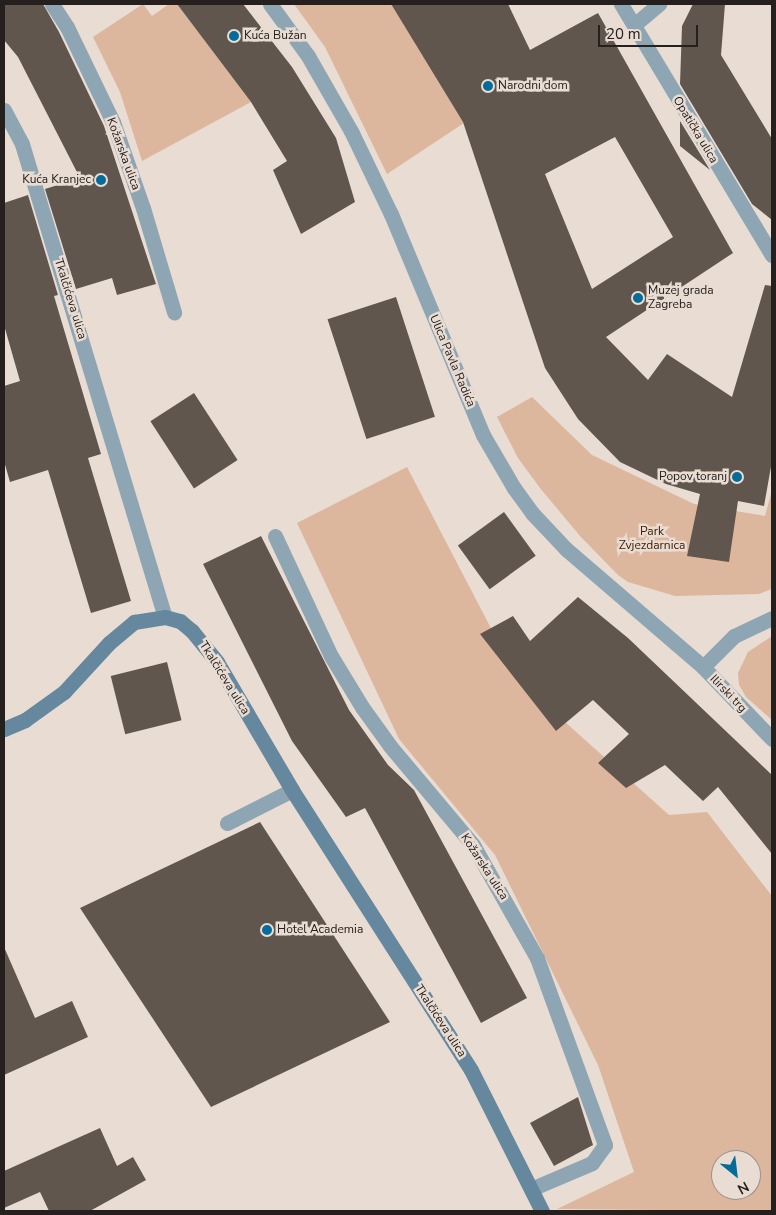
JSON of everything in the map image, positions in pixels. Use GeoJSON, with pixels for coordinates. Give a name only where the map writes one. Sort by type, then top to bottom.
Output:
{"type":"FeatureCollection","features":[{"type":"Feature","properties":{"kind":"street","name":"Kožarska ulica"},"geometry":{"type":"LineString","coordinates":[[52,4],[67,27],[112,122],[143,208],[174,312]]}},
{"type":"Feature","properties":{"kind":"street","name":"Ulica Pavla Radića"},"geometry":{"type":"LineString","coordinates":[[270,4],[308,56],[351,131],[391,214],[483,435],[514,488],[538,520],[566,548],[702,667]]}},
{"type":"Feature","properties":{"kind":"street","name":"Opatička ulica"},"geometry":{"type":"LineString","coordinates":[[621,4],[772,255]]}},
{"type":"Feature","properties":{"kind":"street"},"geometry":{"type":"LineString","coordinates":[[634,25],[660,4]]}},
{"type":"Feature","properties":{"kind":"street","name":"Tkalčićeva ulica"},"geometry":{"type":"LineString","coordinates":[[4,110],[22,144],[165,616],[180,621],[207,646],[292,790],[466,1062],[542,1211]]}},
{"type":"Feature","properties":{"kind":"street","name":"Kožarska ulica"},"geometry":{"type":"LineString","coordinates":[[276,536],[331,656],[362,707],[390,746],[473,845],[537,958],[605,1145],[592,1163],[531,1190]]}},
{"type":"Feature","properties":{"kind":"street"},"geometry":{"type":"LineString","coordinates":[[4,729],[25,720],[64,692],[120,632],[134,622],[165,616]]}},
{"type":"Feature","properties":{"kind":"street","name":"Ilirski trg"},"geometry":{"type":"LineString","coordinates":[[772,618],[734,636],[702,667],[772,739]]}},
{"type":"Feature","properties":{"kind":"street"},"geometry":{"type":"LineString","coordinates":[[227,823],[292,790]]}},
{"type":"Feature","properties":{"kind":"green space"},"geometry":{"type":"Polygon","coordinates":[[[143,4],[152,16],[169,4],[177,4],[251,102],[142,161],[120,92],[93,37],[143,4]]]}},
{"type":"Feature","properties":{"kind":"green space"},"geometry":{"type":"Polygon","coordinates":[[[294,4],[391,4],[464,123],[387,174],[325,47],[294,4]]]}},
{"type":"Feature","properties":{"kind":"green space","name":"Park Zvjezdarnica"},"geometry":{"type":"Polygon","coordinates":[[[532,397],[592,455],[694,504],[765,516],[772,490],[772,589],[759,594],[675,596],[628,582],[618,575],[580,536],[540,488],[518,458],[497,417],[532,397]]]}},
{"type":"Feature","properties":{"kind":"green space"},"geometry":{"type":"Polygon","coordinates":[[[407,467],[518,680],[669,815],[707,812],[772,896],[772,1211],[557,1209],[634,1172],[598,1065],[495,855],[399,739],[297,523],[407,467]]]}},
{"type":"Feature","properties":{"kind":"green space"},"geometry":{"type":"Polygon","coordinates":[[[772,636],[772,720],[746,697],[739,685],[738,673],[748,652],[772,636]]]}},
{"type":"Feature","properties":{"kind":"building"},"geometry":{"type":"Polygon","coordinates":[[[4,4],[43,4],[59,32],[104,126],[156,284],[117,295],[112,278],[76,289],[45,189],[80,178],[18,57],[4,40],[4,4]]]}},
{"type":"Feature","properties":{"kind":"building"},"geometry":{"type":"Polygon","coordinates":[[[177,4],[243,4],[292,67],[336,138],[355,202],[301,234],[273,170],[287,161],[251,102],[177,4]]]}},
{"type":"Feature","properties":{"kind":"building"},"geometry":{"type":"Polygon","coordinates":[[[391,4],[508,4],[530,50],[598,13],[733,253],[606,337],[648,380],[667,354],[732,397],[765,285],[772,286],[772,461],[764,506],[738,501],[729,562],[687,556],[700,494],[666,484],[620,462],[578,419],[545,368],[463,122],[391,4]],[[615,137],[545,174],[592,289],[673,237],[615,137]]]}},
{"type":"Feature","properties":{"kind":"building"},"geometry":{"type":"Polygon","coordinates":[[[693,4],[725,4],[721,55],[772,139],[772,220],[752,204],[680,84],[682,26],[693,4]]]}},
{"type":"Feature","properties":{"kind":"building"},"geometry":{"type":"Polygon","coordinates":[[[680,121],[710,170],[680,146],[680,121]]]}},
{"type":"Feature","properties":{"kind":"building"},"geometry":{"type":"Polygon","coordinates":[[[28,195],[58,295],[54,296],[101,454],[88,458],[131,601],[91,613],[48,470],[10,482],[4,461],[4,386],[20,381],[4,325],[4,203],[28,195]]]}},
{"type":"Feature","properties":{"kind":"building"},"geometry":{"type":"Polygon","coordinates":[[[396,297],[435,417],[366,439],[328,319],[396,297]]]}},
{"type":"Feature","properties":{"kind":"building"},"geometry":{"type":"Polygon","coordinates":[[[194,393],[238,460],[194,488],[150,421],[194,393]]]}},
{"type":"Feature","properties":{"kind":"building"},"geometry":{"type":"Polygon","coordinates":[[[504,512],[536,556],[490,589],[458,546],[504,512]]]}},
{"type":"Feature","properties":{"kind":"building"},"geometry":{"type":"Polygon","coordinates":[[[261,536],[349,710],[388,765],[414,790],[527,998],[481,1023],[365,808],[346,817],[292,741],[203,564],[261,536]]]}},
{"type":"Feature","properties":{"kind":"building"},"geometry":{"type":"Polygon","coordinates":[[[578,597],[628,638],[772,775],[772,854],[718,787],[703,801],[665,765],[626,788],[598,763],[629,734],[593,700],[556,731],[480,634],[513,616],[530,641],[578,597]]]}},
{"type":"Feature","properties":{"kind":"building"},"geometry":{"type":"Polygon","coordinates":[[[167,662],[182,720],[125,734],[111,676],[167,662]]]}},
{"type":"Feature","properties":{"kind":"building"},"geometry":{"type":"Polygon","coordinates":[[[260,822],[390,1022],[211,1107],[80,908],[260,822]]]}},
{"type":"Feature","properties":{"kind":"building"},"geometry":{"type":"Polygon","coordinates":[[[4,947],[35,1018],[72,1001],[88,1037],[4,1075],[4,947]]]}},
{"type":"Feature","properties":{"kind":"building"},"geometry":{"type":"Polygon","coordinates":[[[578,1097],[593,1145],[554,1166],[530,1123],[578,1097]]]}},
{"type":"Feature","properties":{"kind":"building"},"geometry":{"type":"Polygon","coordinates":[[[100,1128],[117,1166],[133,1157],[146,1180],[90,1211],[49,1211],[40,1192],[4,1208],[4,1171],[100,1128]]]}},
{"type":"Feature","properties":{"kind":"place","name":"Kuća Bužan"},"geometry":{"type":"Point","coordinates":[234,36]}},
{"type":"Feature","properties":{"kind":"place","name":"Narodni dom"},"geometry":{"type":"Point","coordinates":[488,86]}},
{"type":"Feature","properties":{"kind":"place","name":"Kuća Kranjec"},"geometry":{"type":"Point","coordinates":[101,180]}},
{"type":"Feature","properties":{"kind":"place","name":"Muzej grada Zagreba"},"geometry":{"type":"Point","coordinates":[638,298]}},
{"type":"Feature","properties":{"kind":"place","name":"Popov toranj"},"geometry":{"type":"Point","coordinates":[737,477]}},
{"type":"Feature","properties":{"kind":"place","name":"Hotel Academia"},"geometry":{"type":"Point","coordinates":[267,930]}}]}
